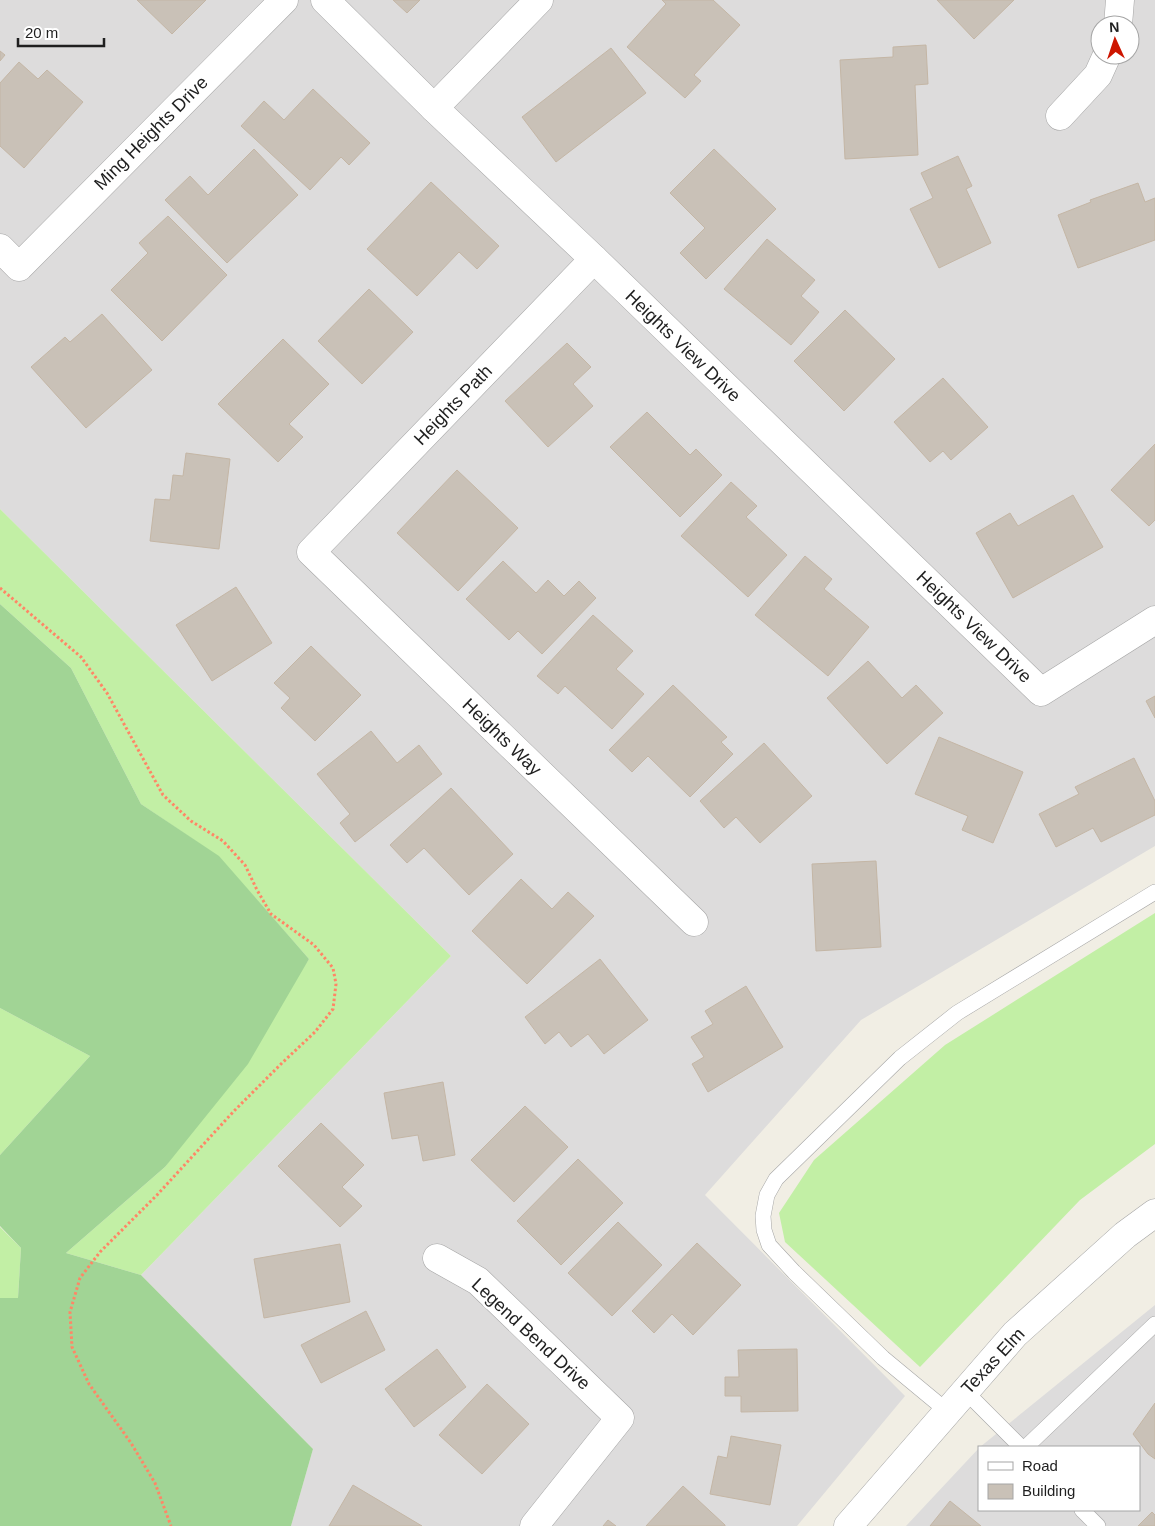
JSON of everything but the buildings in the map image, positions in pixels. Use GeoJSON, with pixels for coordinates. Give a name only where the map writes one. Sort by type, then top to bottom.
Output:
{"type":"FeatureCollection","features":[{"type":"Feature","properties":{"kind":"street","name":"Ming Heights Drive"},"geometry":{"type":"LineString","coordinates":[[9,257],[284,0]]}},
{"type":"Feature","properties":{"kind":"street","name":"Heights View Drive"},"geometry":{"type":"LineString","coordinates":[[325,0],[434,108],[594,259],[1041,692],[1155,620]]}},
{"type":"Feature","properties":{"kind":"street"},"geometry":{"type":"LineString","coordinates":[[434,108],[539,0]]}},
{"type":"Feature","properties":{"kind":"street"},"geometry":{"type":"LineString","coordinates":[[1119,15],[1120,0]]}},
{"type":"Feature","properties":{"kind":"street"},"geometry":{"type":"LineString","coordinates":[[1060,116],[1098,75],[1102,65]]}},
{"type":"Feature","properties":{"kind":"street","name":"Heights Path"},"geometry":{"type":"LineString","coordinates":[[311,552],[594,259]]}},
{"type":"Feature","properties":{"kind":"street","name":"Heights Way"},"geometry":{"type":"LineString","coordinates":[[311,552],[694,922]]}},
{"type":"Feature","properties":{"kind":"street","name":"Texas Elm"},"geometry":{"type":"LineString","coordinates":[[848,1526],[1015,1334],[1126,1235],[1155,1213]]}},
{"type":"Feature","properties":{"kind":"street","name":"Legend Bend Drive"},"geometry":{"type":"LineString","coordinates":[[436,1258],[478,1281],[620,1418],[534,1526]]}},
{"type":"Feature","properties":{"kind":"lane"},"geometry":{"type":"LineString","coordinates":[[1020,1446],[986,1412],[956,1401],[883,1358],[794,1272],[770,1245],[764,1230],[763,1216],[767,1195],[776,1179],[900,1058],[957,1013],[1155,892]]}},
{"type":"Feature","properties":{"kind":"lane"},"geometry":{"type":"LineString","coordinates":[[1027,1446],[1155,1324]]}},
{"type":"Feature","properties":{"kind":"lane"},"geometry":{"type":"LineString","coordinates":[[1083,1511],[1098,1526]]}},
{"type":"Feature","properties":{"kind":"path"},"geometry":{"type":"LineString","coordinates":[[0,588],[81,657],[107,693],[163,795],[191,821],[223,842],[246,865],[270,914],[314,944],[333,968],[336,984],[333,1009],[316,1032],[234,1111],[157,1195],[100,1252],[80,1278],[70,1312],[72,1347],[89,1384],[132,1443],[155,1483],[171,1526]]}},
{"type":"Feature","properties":{"kind":"shaded area"},"geometry":{"type":"Polygon","coordinates":[[[0,0],[1155,0],[1155,846],[861,1020],[705,1195],[905,1396],[797,1526],[291,1526],[313,1449],[141,1275],[451,956],[0,509],[0,0]]]}},
{"type":"Feature","properties":{"kind":"shaded area"},"geometry":{"type":"Polygon","coordinates":[[[1155,1305],[1155,1526],[906,1526],[978,1449],[978,1511],[1140,1511],[1140,1446],[981,1446],[1155,1305]]]}},
{"type":"Feature","properties":{"kind":"green space"},"geometry":{"type":"Polygon","coordinates":[[[0,509],[451,956],[141,1275],[66,1253],[165,1167],[309,959],[219,857],[141,804],[71,668],[0,604],[0,509]]]}},
{"type":"Feature","properties":{"kind":"green space"},"geometry":{"type":"Polygon","coordinates":[[[0,604],[71,668],[141,804],[219,856],[309,959],[248,1064],[165,1167],[66,1253],[141,1275],[313,1449],[291,1526],[0,1526],[0,1298],[18,1298],[21,1248],[0,1226],[0,1155],[90,1056],[0,1008],[0,604]]]}},
{"type":"Feature","properties":{"kind":"green space"},"geometry":{"type":"Polygon","coordinates":[[[1155,913],[1155,1144],[1080,1200],[920,1367],[785,1242],[779,1213],[814,1160],[945,1045],[1155,913]]]}},
{"type":"Feature","properties":{"kind":"green space"},"geometry":{"type":"Polygon","coordinates":[[[0,1008],[90,1056],[0,1155],[0,1008]]]}},
{"type":"Feature","properties":{"kind":"green space"},"geometry":{"type":"Polygon","coordinates":[[[0,1227],[21,1248],[18,1298],[0,1298],[0,1227]]]}}]}
